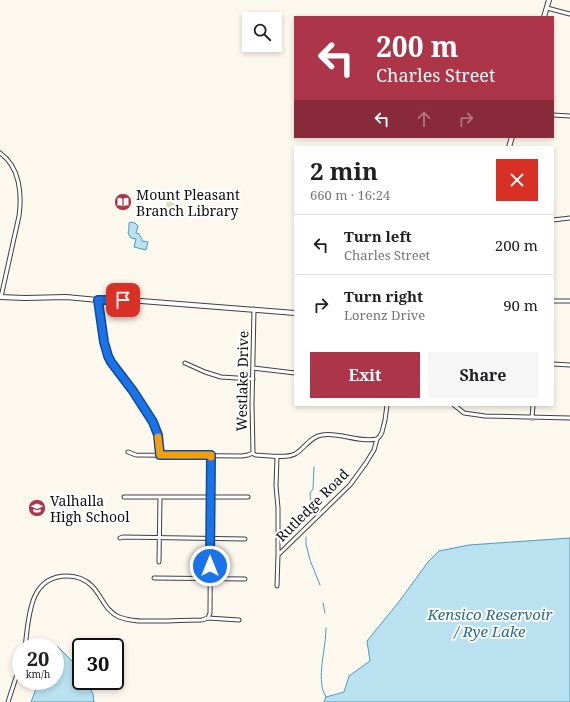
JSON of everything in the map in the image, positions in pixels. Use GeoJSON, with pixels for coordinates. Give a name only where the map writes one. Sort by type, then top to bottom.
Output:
{"type":"FeatureCollection","features":[{"type":"Feature","properties":{"kind":"street"},"geometry":{"type":"LineString","coordinates":[[544,16],[549,0]]}},
{"type":"Feature","properties":{"kind":"street"},"geometry":{"type":"LineString","coordinates":[[547,8],[570,14]]}},
{"type":"Feature","properties":{"kind":"street"},"geometry":{"type":"LineString","coordinates":[[554,115],[570,116]]}},
{"type":"Feature","properties":{"kind":"street"},"geometry":{"type":"LineString","coordinates":[[0,153],[12,166],[20,189],[19,216],[0,297],[66,297],[98,300],[142,301],[294,313]]}},
{"type":"Feature","properties":{"kind":"street"},"geometry":{"type":"LineString","coordinates":[[554,220],[570,218]]}},
{"type":"Feature","properties":{"kind":"street"},"geometry":{"type":"LineString","coordinates":[[98,300],[104,342],[108,356],[153,422],[158,435],[160,455]]}},
{"type":"Feature","properties":{"kind":"street"},"geometry":{"type":"LineString","coordinates":[[554,301],[570,301]]}},
{"type":"Feature","properties":{"kind":"street","name":"Westlake Drive"},"geometry":{"type":"LineString","coordinates":[[253,453],[254,309]]}},
{"type":"Feature","properties":{"kind":"street"},"geometry":{"type":"LineString","coordinates":[[185,363],[221,377],[253,379]]}},
{"type":"Feature","properties":{"kind":"street"},"geometry":{"type":"LineString","coordinates":[[554,364],[570,365]]}},
{"type":"Feature","properties":{"kind":"street"},"geometry":{"type":"LineString","coordinates":[[253,368],[294,373]]}},
{"type":"Feature","properties":{"kind":"street","name":"Rutledge Road"},"geometry":{"type":"LineString","coordinates":[[278,555],[350,486],[374,450],[377,439],[382,432],[386,420],[387,406]]}},
{"type":"Feature","properties":{"kind":"street"},"geometry":{"type":"LineString","coordinates":[[455,406],[464,413],[470,415],[570,418]]}},
{"type":"Feature","properties":{"kind":"street"},"geometry":{"type":"LineString","coordinates":[[532,418],[533,406]]}},
{"type":"Feature","properties":{"kind":"street"},"geometry":{"type":"LineString","coordinates":[[128,452],[136,455],[242,456],[253,453],[255,455],[285,456],[295,454],[314,438],[320,435],[328,434],[374,440],[377,439]]}},
{"type":"Feature","properties":{"kind":"street"},"geometry":{"type":"LineString","coordinates":[[208,618],[210,613],[211,455]]}},
{"type":"Feature","properties":{"kind":"street"},"geometry":{"type":"LineString","coordinates":[[276,456],[278,508],[277,586]]}},
{"type":"Feature","properties":{"kind":"street"},"geometry":{"type":"LineString","coordinates":[[124,497],[248,497]]}},
{"type":"Feature","properties":{"kind":"street"},"geometry":{"type":"LineString","coordinates":[[159,562],[160,497]]}},
{"type":"Feature","properties":{"kind":"street"},"geometry":{"type":"LineString","coordinates":[[120,538],[245,539]]}},
{"type":"Feature","properties":{"kind":"street"},"geometry":{"type":"LineString","coordinates":[[26,638],[34,596],[43,585],[52,579],[69,576],[85,580],[93,587],[108,610],[121,618],[138,621],[202,620],[208,618],[239,620]]}},
{"type":"Feature","properties":{"kind":"street"},"geometry":{"type":"LineString","coordinates":[[154,578],[245,579]]}},
{"type":"Feature","properties":{"kind":"street"},"geometry":{"type":"LineString","coordinates":[[8,702],[12,690]]}},
{"type":"Feature","properties":{"kind":"green space"},"geometry":{"type":"Polygon","coordinates":[[[167,201],[178,204],[176,213],[169,211],[166,206],[167,201]]]}},
{"type":"Feature","properties":{"kind":"water"},"geometry":{"type":"Polygon","coordinates":[[[130,222],[135,223],[138,226],[136,233],[139,234],[142,241],[148,242],[146,250],[134,247],[136,239],[131,238],[128,233],[130,222]]]}},
{"type":"Feature","properties":{"kind":"water","name":"Kensico Reservoir / Rye Lake"},"geometry":{"type":"Polygon","coordinates":[[[570,538],[570,702],[324,702],[326,697],[344,692],[349,676],[370,661],[367,641],[398,603],[428,562],[439,551],[469,545],[570,538]]]}},
{"type":"Feature","properties":{"kind":"water"},"geometry":{"type":"Polygon","coordinates":[[[64,653],[72,661],[72,690],[91,690],[94,702],[31,702],[36,690],[64,690],[64,653]]]}},
{"type":"Feature","properties":{"kind":"waterway"},"geometry":{"type":"LineString","coordinates":[[311,505],[310,493],[313,489],[314,467]]}},
{"type":"Feature","properties":{"kind":"waterway"},"geometry":{"type":"LineString","coordinates":[[306,537],[310,560],[320,585]]}},
{"type":"Feature","properties":{"kind":"waterway"},"geometry":{"type":"LineString","coordinates":[[323,603],[325,613]]}},
{"type":"Feature","properties":{"kind":"waterway"},"geometry":{"type":"LineString","coordinates":[[326,628],[321,679],[322,689],[326,697]]}},
{"type":"Feature","properties":{"kind":"slow traffic"},"geometry":{"type":"LineString","coordinates":[[158,437],[160,455],[211,455],[211,457]]}},
{"type":"Feature","properties":{"kind":"place","name":"Mount Pleasant Branch Library"},"geometry":{"type":"Point","coordinates":[123,202]}},
{"type":"Feature","properties":{"kind":"place","name":"Valhalla High School"},"geometry":{"type":"Point","coordinates":[37,508]}},
{"type":"Feature","properties":{"kind":"route"},"geometry":{"type":"LineString","coordinates":[[123,300],[98,300],[104,342],[111,362],[133,391],[153,422],[158,435],[160,455],[211,455],[210,566]]}}]}
